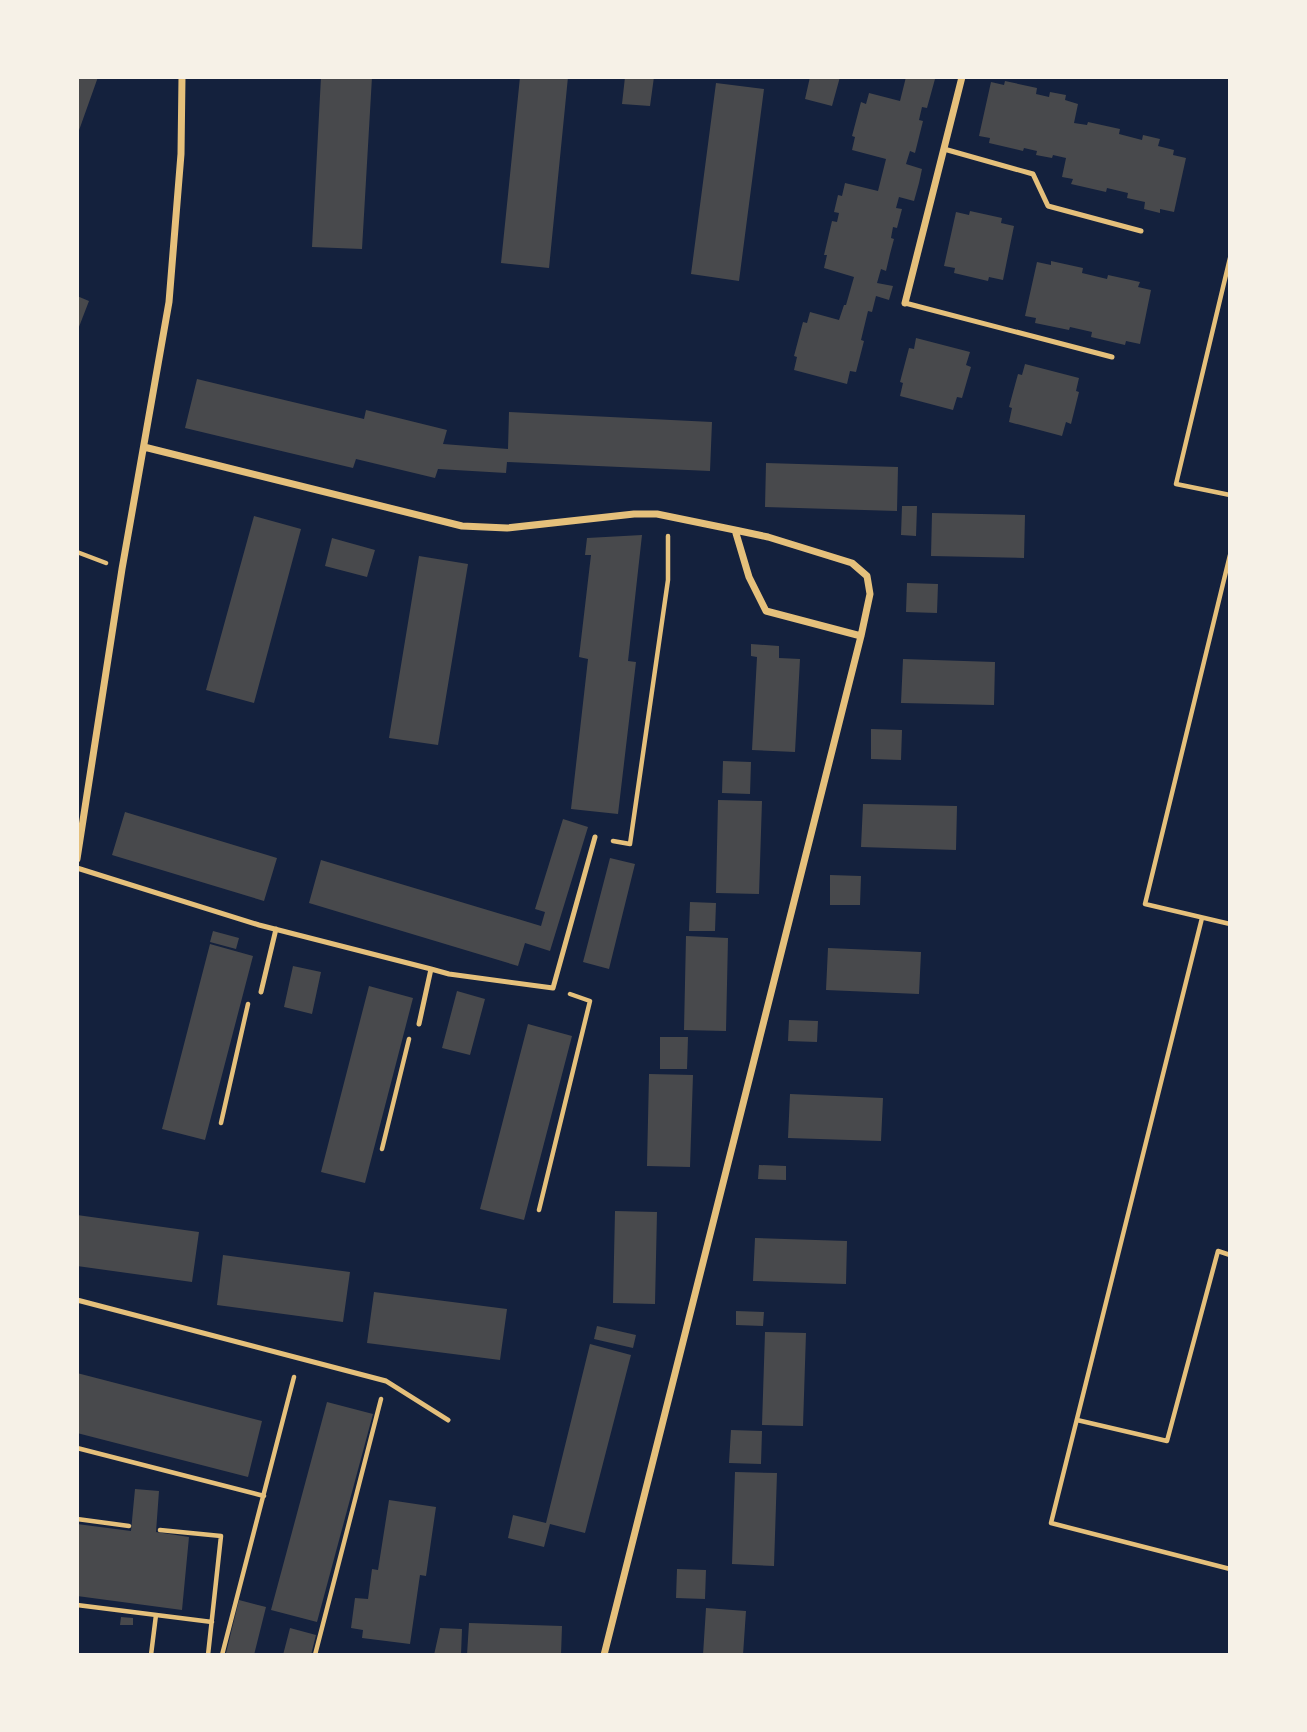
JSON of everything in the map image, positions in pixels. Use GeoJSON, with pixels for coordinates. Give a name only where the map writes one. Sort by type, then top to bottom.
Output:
{"type":"FeatureCollection","features":[{"type":"Feature","properties":{"kind":"street"},"geometry":{"type":"LineString","coordinates":[[77,859],[122,569],[169,302],[181,153],[182,77]]}},
{"type":"Feature","properties":{"kind":"street"},"geometry":{"type":"LineString","coordinates":[[905,303],[962,77]]}},
{"type":"Feature","properties":{"kind":"street"},"geometry":{"type":"LineString","coordinates":[[144,447],[462,526],[508,528],[634,514],[657,514],[768,537],[852,562],[867,576],[870,594],[861,636],[604,1655]]}},
{"type":"Feature","properties":{"kind":"street"},"geometry":{"type":"LineString","coordinates":[[735,530],[749,577],[766,611],[861,636]]}},
{"type":"Feature","properties":{"kind":"lane"},"geometry":{"type":"LineString","coordinates":[[944,149],[1033,174],[1048,206],[1141,231]]}},
{"type":"Feature","properties":{"kind":"lane"},"geometry":{"type":"LineString","coordinates":[[905,303],[1112,357]]}},
{"type":"Feature","properties":{"kind":"lane"},"geometry":{"type":"LineString","coordinates":[[77,868],[276,929],[449,974],[552,988],[595,837]]}},
{"type":"Feature","properties":{"kind":"lane"},"geometry":{"type":"LineString","coordinates":[[261,992],[276,929]]}},
{"type":"Feature","properties":{"kind":"lane"},"geometry":{"type":"LineString","coordinates":[[419,1024],[431,969]]}},
{"type":"Feature","properties":{"kind":"lane"},"geometry":{"type":"LineString","coordinates":[[77,1300],[386,1381],[448,1420]]}},
{"type":"Feature","properties":{"kind":"path"},"geometry":{"type":"LineString","coordinates":[[1230,257],[1176,484],[1230,495]]}},
{"type":"Feature","properties":{"kind":"path"},"geometry":{"type":"LineString","coordinates":[[595,837],[630,844],[668,580],[668,516]]}},
{"type":"Feature","properties":{"kind":"path"},"geometry":{"type":"LineString","coordinates":[[77,552],[122,569]]}},
{"type":"Feature","properties":{"kind":"path"},"geometry":{"type":"LineString","coordinates":[[1230,555],[1145,904],[1230,924]]}},
{"type":"Feature","properties":{"kind":"path"},"geometry":{"type":"LineString","coordinates":[[1202,918],[1051,1523],[1230,1569]]}},
{"type":"Feature","properties":{"kind":"path"},"geometry":{"type":"LineString","coordinates":[[539,1210],[590,1001],[552,988]]}},
{"type":"Feature","properties":{"kind":"path"},"geometry":{"type":"LineString","coordinates":[[221,1123],[248,1002],[261,992]]}},
{"type":"Feature","properties":{"kind":"path"},"geometry":{"type":"LineString","coordinates":[[382,1149],[409,1039],[419,1024]]}},
{"type":"Feature","properties":{"kind":"path"},"geometry":{"type":"LineString","coordinates":[[1077,1420],[1167,1441],[1218,1251],[1230,1255]]}},
{"type":"Feature","properties":{"kind":"path"},"geometry":{"type":"LineString","coordinates":[[222,1655],[299,1359]]}},
{"type":"Feature","properties":{"kind":"path"},"geometry":{"type":"LineString","coordinates":[[315,1655],[386,1381]]}},
{"type":"Feature","properties":{"kind":"path"},"geometry":{"type":"LineString","coordinates":[[77,1448],[264,1496]]}},
{"type":"Feature","properties":{"kind":"path"},"geometry":{"type":"LineString","coordinates":[[77,1519],[129,1526]]}},
{"type":"Feature","properties":{"kind":"path"},"geometry":{"type":"LineString","coordinates":[[160,1530],[220,1536],[208,1655]]}},
{"type":"Feature","properties":{"kind":"path"},"geometry":{"type":"LineString","coordinates":[[77,1605],[212,1622]]}},
{"type":"Feature","properties":{"kind":"path"},"geometry":{"type":"LineString","coordinates":[[151,1655],[156,1615]]}},
{"type":"Feature","properties":{"kind":"building"},"geometry":{"type":"Polygon","coordinates":[[[77,77],[98,77],[77,136],[77,77]]]}},
{"type":"Feature","properties":{"kind":"building"},"geometry":{"type":"Polygon","coordinates":[[[321,77],[372,77],[362,249],[312,247],[321,77]]]}},
{"type":"Feature","properties":{"kind":"building"},"geometry":{"type":"Polygon","coordinates":[[[520,77],[568,77],[549,268],[501,263],[520,77]]]}},
{"type":"Feature","properties":{"kind":"building"},"geometry":{"type":"Polygon","coordinates":[[[625,77],[654,77],[650,106],[622,104],[625,77]]]}},
{"type":"Feature","properties":{"kind":"building"},"geometry":{"type":"Polygon","coordinates":[[[810,77],[840,77],[832,106],[805,99],[810,77]]]}},
{"type":"Feature","properties":{"kind":"building"},"geometry":{"type":"Polygon","coordinates":[[[906,77],[935,79],[927,108],[922,107],[919,120],[923,121],[915,153],[910,151],[906,164],[922,169],[914,201],[899,197],[896,208],[902,209],[897,228],[893,227],[891,238],[894,239],[886,271],[881,269],[877,283],[893,286],[889,300],[876,296],[872,312],[868,311],[856,372],[850,371],[847,384],[794,370],[797,357],[794,356],[803,322],[807,323],[810,312],[839,320],[854,277],[824,268],[827,255],[824,255],[832,221],[837,222],[839,213],[834,212],[838,195],[842,196],[845,183],[878,191],[886,159],[852,150],[855,137],[852,136],[861,102],[866,104],[869,93],[900,101],[906,77]]]}},
{"type":"Feature","properties":{"kind":"building"},"geometry":{"type":"Polygon","coordinates":[[[1005,81],[1037,88],[1036,94],[1049,97],[1050,92],[1066,95],[1065,100],[1078,104],[1074,123],[1087,125],[1088,122],[1120,129],[1119,134],[1142,140],[1143,135],[1160,139],[1158,146],[1174,150],[1173,155],[1186,158],[1174,212],[1160,209],[1160,213],[1144,209],[1145,202],[1127,198],[1128,193],[1107,188],[1106,192],[1071,184],[1073,179],[1062,177],[1066,158],[1036,155],[1037,151],[1024,148],[1023,151],[989,143],[990,138],[979,136],[991,82],[1004,85],[1005,81]]]}},
{"type":"Feature","properties":{"kind":"building"},"geometry":{"type":"Polygon","coordinates":[[[716,83],[764,89],[739,281],[691,274],[716,83]]]}},
{"type":"Feature","properties":{"kind":"building"},"geometry":{"type":"Polygon","coordinates":[[[970,211],[1002,218],[1001,223],[1014,226],[1003,280],[989,277],[988,281],[954,273],[955,268],[944,266],[956,212],[969,215],[970,211]]]}},
{"type":"Feature","properties":{"kind":"building"},"geometry":{"type":"Polygon","coordinates":[[[1051,261],[1083,268],[1082,273],[1107,279],[1108,275],[1140,282],[1138,287],[1151,290],[1140,344],[1126,341],[1125,345],[1091,337],[1092,332],[1035,323],[1036,318],[1025,316],[1037,262],[1051,265],[1051,261]]]}},
{"type":"Feature","properties":{"kind":"building"},"geometry":{"type":"Polygon","coordinates":[[[77,296],[89,301],[77,332],[77,296]]]}},
{"type":"Feature","properties":{"kind":"building"},"geometry":{"type":"Polygon","coordinates":[[[916,338],[970,352],[966,365],[971,367],[962,398],[957,397],[953,410],[900,396],[903,383],[900,382],[909,348],[914,349],[916,338]]]}},
{"type":"Feature","properties":{"kind":"building"},"geometry":{"type":"Polygon","coordinates":[[[1025,364],[1079,378],[1076,391],[1079,392],[1071,424],[1066,422],[1062,436],[1009,422],[1012,408],[1009,407],[1018,374],[1022,375],[1025,364]]]}},
{"type":"Feature","properties":{"kind":"building"},"geometry":{"type":"Polygon","coordinates":[[[197,379],[364,419],[366,410],[447,430],[443,444],[508,449],[509,412],[712,422],[710,471],[507,462],[506,473],[438,469],[435,478],[356,459],[353,468],[185,428],[197,379]]]}},
{"type":"Feature","properties":{"kind":"building"},"geometry":{"type":"Polygon","coordinates":[[[766,463],[898,467],[897,511],[765,507],[766,463]]]}},
{"type":"Feature","properties":{"kind":"building"},"geometry":{"type":"Polygon","coordinates":[[[902,506],[917,506],[916,536],[901,535],[902,506]]]}},
{"type":"Feature","properties":{"kind":"building"},"geometry":{"type":"Polygon","coordinates":[[[932,513],[1025,515],[1024,558],[931,556],[932,513]]]}},
{"type":"Feature","properties":{"kind":"building"},"geometry":{"type":"Polygon","coordinates":[[[254,516],[301,529],[254,703],[206,690],[254,516]]]}},
{"type":"Feature","properties":{"kind":"building"},"geometry":{"type":"Polygon","coordinates":[[[642,535],[628,661],[636,662],[618,814],[571,809],[588,659],[579,657],[591,555],[585,555],[587,538],[642,535]]]}},
{"type":"Feature","properties":{"kind":"building"},"geometry":{"type":"Polygon","coordinates":[[[332,538],[375,550],[367,577],[325,566],[332,538]]]}},
{"type":"Feature","properties":{"kind":"building"},"geometry":{"type":"Polygon","coordinates":[[[419,556],[468,564],[438,745],[389,738],[419,556]]]}},
{"type":"Feature","properties":{"kind":"building"},"geometry":{"type":"Polygon","coordinates":[[[907,583],[938,584],[937,613],[906,612],[907,583]]]}},
{"type":"Feature","properties":{"kind":"building"},"geometry":{"type":"Polygon","coordinates":[[[751,644],[779,646],[779,658],[800,659],[795,752],[752,750],[757,657],[751,656],[751,644]]]}},
{"type":"Feature","properties":{"kind":"building"},"geometry":{"type":"Polygon","coordinates":[[[903,659],[995,662],[994,705],[901,703],[903,659]]]}},
{"type":"Feature","properties":{"kind":"building"},"geometry":{"type":"Polygon","coordinates":[[[871,729],[902,730],[901,760],[871,759],[871,729]]]}},
{"type":"Feature","properties":{"kind":"building"},"geometry":{"type":"Polygon","coordinates":[[[723,761],[751,762],[750,794],[722,793],[723,761]]]}},
{"type":"Feature","properties":{"kind":"building"},"geometry":{"type":"Polygon","coordinates":[[[718,800],[762,801],[759,894],[716,893],[718,800]]]}},
{"type":"Feature","properties":{"kind":"building"},"geometry":{"type":"Polygon","coordinates":[[[863,804],[957,806],[956,850],[861,847],[863,804]]]}},
{"type":"Feature","properties":{"kind":"building"},"geometry":{"type":"Polygon","coordinates":[[[125,812],[277,858],[264,901],[112,855],[125,812]]]}},
{"type":"Feature","properties":{"kind":"building"},"geometry":{"type":"Polygon","coordinates":[[[563,819],[588,827],[550,951],[525,943],[518,966],[309,903],[321,860],[541,926],[545,912],[535,909],[563,819]]]}},
{"type":"Feature","properties":{"kind":"building"},"geometry":{"type":"Polygon","coordinates":[[[610,858],[635,864],[609,969],[583,962],[610,858]]]}},
{"type":"Feature","properties":{"kind":"building"},"geometry":{"type":"Polygon","coordinates":[[[830,875],[861,876],[860,905],[830,905],[830,875]]]}},
{"type":"Feature","properties":{"kind":"building"},"geometry":{"type":"Polygon","coordinates":[[[690,902],[716,903],[715,931],[689,931],[690,902]]]}},
{"type":"Feature","properties":{"kind":"building"},"geometry":{"type":"Polygon","coordinates":[[[213,931],[239,938],[236,949],[210,942],[213,931]]]}},
{"type":"Feature","properties":{"kind":"building"},"geometry":{"type":"Polygon","coordinates":[[[686,936],[728,938],[726,1031],[684,1030],[686,936]]]}},
{"type":"Feature","properties":{"kind":"building"},"geometry":{"type":"Polygon","coordinates":[[[210,944],[253,956],[205,1140],[162,1129],[210,944]]]}},
{"type":"Feature","properties":{"kind":"building"},"geometry":{"type":"Polygon","coordinates":[[[828,948],[921,952],[919,994],[826,990],[828,948]]]}},
{"type":"Feature","properties":{"kind":"building"},"geometry":{"type":"Polygon","coordinates":[[[293,966],[321,972],[312,1014],[284,1007],[293,966]]]}},
{"type":"Feature","properties":{"kind":"building"},"geometry":{"type":"Polygon","coordinates":[[[369,986],[413,998],[365,1183],[321,1172],[369,986]]]}},
{"type":"Feature","properties":{"kind":"building"},"geometry":{"type":"Polygon","coordinates":[[[457,991],[485,999],[470,1055],[442,1048],[457,991]]]}},
{"type":"Feature","properties":{"kind":"building"},"geometry":{"type":"Polygon","coordinates":[[[789,1020],[818,1021],[817,1042],[788,1041],[789,1020]]]}},
{"type":"Feature","properties":{"kind":"building"},"geometry":{"type":"Polygon","coordinates":[[[528,1024],[572,1036],[524,1220],[480,1209],[528,1024]]]}},
{"type":"Feature","properties":{"kind":"building"},"geometry":{"type":"Polygon","coordinates":[[[660,1037],[688,1037],[687,1069],[660,1069],[660,1037]]]}},
{"type":"Feature","properties":{"kind":"building"},"geometry":{"type":"Polygon","coordinates":[[[649,1074],[693,1075],[690,1167],[647,1166],[649,1074]]]}},
{"type":"Feature","properties":{"kind":"building"},"geometry":{"type":"Polygon","coordinates":[[[790,1094],[883,1098],[881,1141],[788,1138],[790,1094]]]}},
{"type":"Feature","properties":{"kind":"building"},"geometry":{"type":"Polygon","coordinates":[[[759,1165],[786,1166],[786,1180],[758,1179],[759,1165]]]}},
{"type":"Feature","properties":{"kind":"building"},"geometry":{"type":"Polygon","coordinates":[[[615,1211],[657,1212],[655,1304],[613,1303],[615,1211]]]}},
{"type":"Feature","properties":{"kind":"building"},"geometry":{"type":"Polygon","coordinates":[[[77,1215],[199,1232],[192,1282],[77,1266],[77,1215]]]}},
{"type":"Feature","properties":{"kind":"building"},"geometry":{"type":"Polygon","coordinates":[[[755,1238],[847,1241],[846,1284],[753,1281],[755,1238]]]}},
{"type":"Feature","properties":{"kind":"building"},"geometry":{"type":"Polygon","coordinates":[[[223,1255],[350,1272],[343,1322],[217,1305],[223,1255]]]}},
{"type":"Feature","properties":{"kind":"building"},"geometry":{"type":"Polygon","coordinates":[[[374,1292],[507,1309],[500,1360],[367,1343],[374,1292]]]}},
{"type":"Feature","properties":{"kind":"building"},"geometry":{"type":"Polygon","coordinates":[[[736,1311],[764,1312],[763,1326],[736,1325],[736,1311]]]}},
{"type":"Feature","properties":{"kind":"building"},"geometry":{"type":"Polygon","coordinates":[[[597,1326],[636,1335],[633,1348],[594,1339],[597,1326]]]}},
{"type":"Feature","properties":{"kind":"building"},"geometry":{"type":"Polygon","coordinates":[[[765,1332],[806,1333],[803,1426],[762,1425],[765,1332]]]}},
{"type":"Feature","properties":{"kind":"building"},"geometry":{"type":"Polygon","coordinates":[[[590,1344],[631,1355],[585,1533],[550,1524],[544,1547],[508,1538],[513,1515],[546,1523],[590,1344]]]}},
{"type":"Feature","properties":{"kind":"building"},"geometry":{"type":"Polygon","coordinates":[[[77,1373],[262,1421],[248,1477],[77,1433],[77,1373]]]}},
{"type":"Feature","properties":{"kind":"building"},"geometry":{"type":"Polygon","coordinates":[[[327,1402],[373,1414],[317,1622],[271,1610],[327,1402]]]}},
{"type":"Feature","properties":{"kind":"building"},"geometry":{"type":"Polygon","coordinates":[[[731,1430],[762,1431],[761,1464],[729,1463],[731,1430]]]}},
{"type":"Feature","properties":{"kind":"building"},"geometry":{"type":"Polygon","coordinates":[[[735,1472],[777,1473],[774,1566],[732,1564],[735,1472]]]}},
{"type":"Feature","properties":{"kind":"building"},"geometry":{"type":"Polygon","coordinates":[[[135,1489],[159,1491],[156,1532],[189,1537],[182,1610],[77,1596],[77,1524],[131,1531],[135,1489]]]}},
{"type":"Feature","properties":{"kind":"building"},"geometry":{"type":"Polygon","coordinates":[[[389,1500],[436,1507],[426,1576],[420,1575],[410,1644],[362,1638],[363,1630],[351,1628],[355,1598],[368,1599],[372,1569],[378,1570],[389,1500]]]}},
{"type":"Feature","properties":{"kind":"building"},"geometry":{"type":"Polygon","coordinates":[[[677,1569],[706,1570],[705,1599],[676,1598],[677,1569]]]}},
{"type":"Feature","properties":{"kind":"building"},"geometry":{"type":"Polygon","coordinates":[[[239,1600],[266,1607],[254,1655],[226,1653],[239,1600]]]}},
{"type":"Feature","properties":{"kind":"building"},"geometry":{"type":"Polygon","coordinates":[[[706,1608],[746,1611],[743,1655],[703,1655],[706,1608]]]}},
{"type":"Feature","properties":{"kind":"building"},"geometry":{"type":"Polygon","coordinates":[[[121,1617],[133,1618],[133,1625],[120,1625],[121,1617]]]}},
{"type":"Feature","properties":{"kind":"building"},"geometry":{"type":"Polygon","coordinates":[[[469,1623],[562,1626],[561,1655],[467,1655],[469,1623]]]}},
{"type":"Feature","properties":{"kind":"building"},"geometry":{"type":"Polygon","coordinates":[[[290,1628],[316,1635],[311,1655],[283,1655],[290,1628]]]}},
{"type":"Feature","properties":{"kind":"building"},"geometry":{"type":"Polygon","coordinates":[[[440,1628],[462,1629],[461,1655],[434,1655],[440,1628]]]}}]}
